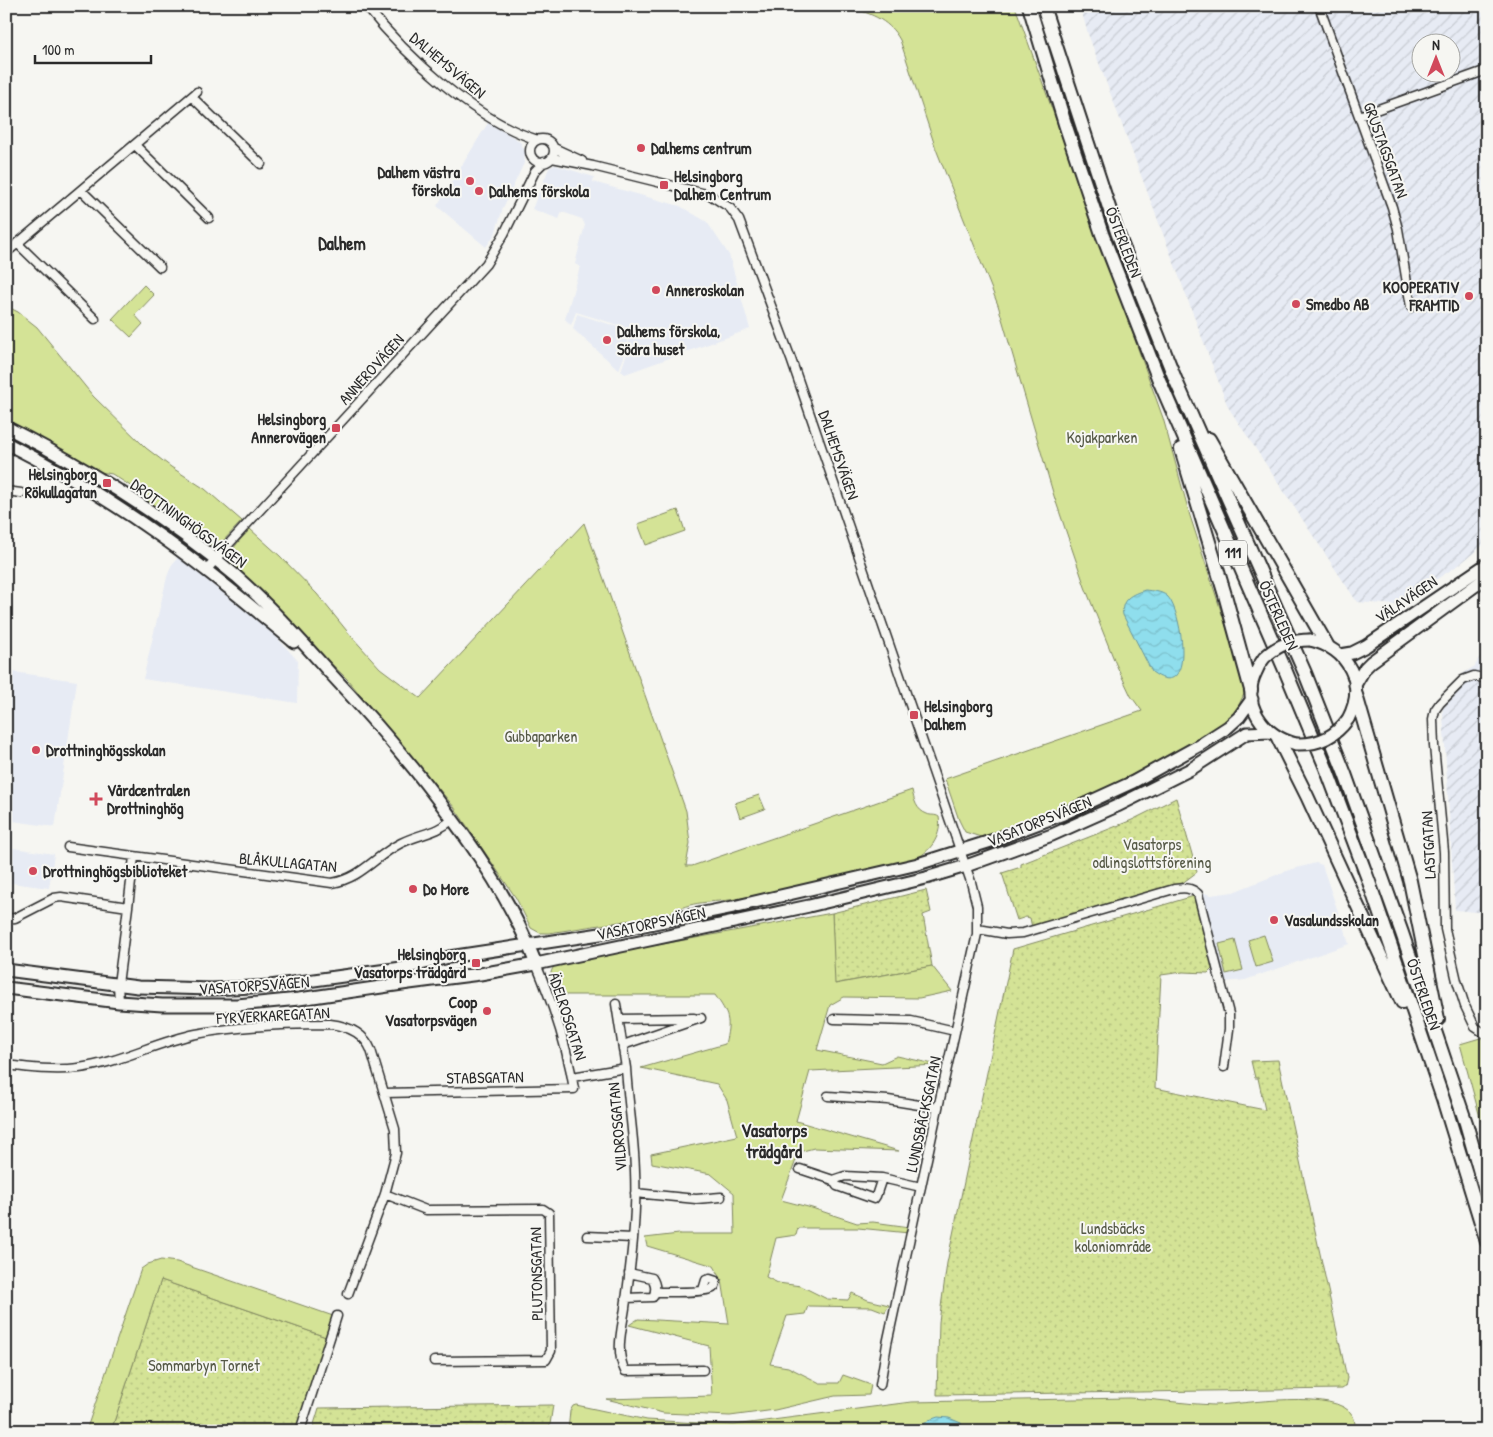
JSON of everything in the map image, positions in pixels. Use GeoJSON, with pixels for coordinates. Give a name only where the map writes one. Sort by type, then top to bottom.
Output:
{"type":"FeatureCollection","features":[{"type":"Feature","properties":{"kind":"main road","name":"ÖSTERLEDEN"},"geometry":{"type":"LineString","coordinates":[[1029,6],[1077,161],[1102,234],[1158,380],[1286,672],[1326,768],[1368,879],[1442,1099],[1487,1242]]}},
{"type":"Feature","properties":{"kind":"main road","name":"ÖSTERLEDEN"},"geometry":{"type":"LineString","coordinates":[[1042,6],[1117,232],[1176,381],[1305,673],[1345,774],[1402,933],[1466,1123],[1487,1197]]}},
{"type":"Feature","properties":{"kind":"main road"},"geometry":{"type":"LineString","coordinates":[[1158,380],[1217,569],[1258,717],[1287,752],[1397,989],[1442,1099]]}},
{"type":"Feature","properties":{"kind":"main road"},"geometry":{"type":"LineString","coordinates":[[1176,381],[1326,645]]}},
{"type":"Feature","properties":{"kind":"main road","name":"DROTTNINGHÖGSVÄGEN"},"geometry":{"type":"LineString","coordinates":[[6,427],[111,486],[156,516],[215,560],[258,597],[300,638],[378,725],[453,819],[495,879],[536,964]]}},
{"type":"Feature","properties":{"kind":"main road","name":"DROTTNINGHÖGSVÄGEN"},"geometry":{"type":"LineString","coordinates":[[6,444],[58,471],[132,516],[206,571],[331,674]]}},
{"type":"Feature","properties":{"kind":"main road","name":"VÄLAVÄGEN"},"geometry":{"type":"LineString","coordinates":[[1340,654],[1352,653],[1366,646],[1487,564]]}},
{"type":"Feature","properties":{"kind":"main road","name":"VÄLAVÄGEN"},"geometry":{"type":"LineString","coordinates":[[1356,690],[1365,668],[1371,662],[1487,577]]}},
{"type":"Feature","properties":{"kind":"main road"},"geometry":{"type":"LineString","coordinates":[[1251,695],[1255,673],[1264,658],[1271,651],[1290,642],[1310,640],[1326,645],[1340,654],[1350,669],[1410,881],[1448,1070]]}},
{"type":"Feature","properties":{"kind":"main road"},"geometry":{"type":"LineString","coordinates":[[1274,735],[1296,744],[1306,744],[1326,739],[1338,731],[1348,719],[1352,712],[1356,690]]}},
{"type":"Feature","properties":{"kind":"main road","name":"VASATORPSVÄGEN"},"geometry":{"type":"LineString","coordinates":[[6,970],[138,987],[178,989],[270,986],[409,967],[449,957],[640,927],[733,907],[880,874],[962,851],[1063,814],[1133,782],[1200,745],[1228,727],[1238,717],[1251,695]]}},
{"type":"Feature","properties":{"kind":"main road","name":"VASATORPSVÄGEN"},"geometry":{"type":"LineString","coordinates":[[6,988],[118,1002],[212,1006],[270,1002],[480,974],[536,964],[809,906],[966,866],[1052,835],[1117,806],[1191,769],[1247,733],[1274,735]]}},
{"type":"Feature","properties":{"kind":"street","name":"DALHEMSVÄGEN"},"geometry":{"type":"LineString","coordinates":[[366,6],[393,37],[429,72],[496,121],[521,134],[538,140]]}},
{"type":"Feature","properties":{"kind":"street","name":"GRUSTAGSGATAN"},"geometry":{"type":"LineString","coordinates":[[1319,6],[1398,229],[1411,307]]}},
{"type":"Feature","properties":{"kind":"street"},"geometry":{"type":"LineString","coordinates":[[1359,116],[1487,70]]}},
{"type":"Feature","properties":{"kind":"street"},"geometry":{"type":"LineString","coordinates":[[6,252],[195,94],[262,164]]}},
{"type":"Feature","properties":{"kind":"street","name":"DALHEMSVÄGEN"},"geometry":{"type":"LineString","coordinates":[[521,134],[531,148]]}},
{"type":"Feature","properties":{"kind":"street"},"geometry":{"type":"LineString","coordinates":[[546,139],[554,148],[552,158],[544,162],[538,162],[531,154],[533,143],[538,140],[546,139]]}},
{"type":"Feature","properties":{"kind":"street"},"geometry":{"type":"LineString","coordinates":[[135,145],[209,218]]}},
{"type":"Feature","properties":{"kind":"street","name":"DALHEMSVÄGEN"},"geometry":{"type":"LineString","coordinates":[[554,148],[593,166]]}},
{"type":"Feature","properties":{"kind":"street","name":"DALHEMSVÄGEN"},"geometry":{"type":"LineString","coordinates":[[552,158],[593,166],[710,195],[730,208],[739,220],[791,359],[962,851]]}},
{"type":"Feature","properties":{"kind":"street","name":"ANNEROVÄGEN"},"geometry":{"type":"LineString","coordinates":[[534,159],[534,171]]}},
{"type":"Feature","properties":{"kind":"street","name":"ANNEROVÄGEN"},"geometry":{"type":"LineString","coordinates":[[206,571],[486,264],[504,234],[534,171],[544,162]]}},
{"type":"Feature","properties":{"kind":"street"},"geometry":{"type":"LineString","coordinates":[[81,190],[160,267]]}},
{"type":"Feature","properties":{"kind":"street"},"geometry":{"type":"LineString","coordinates":[[17,243],[95,319]]}},
{"type":"Feature","properties":{"kind":"street"},"geometry":{"type":"LineString","coordinates":[[6,491],[21,493]]}},
{"type":"Feature","properties":{"kind":"street","name":"LASTGATAN"},"geometry":{"type":"LineString","coordinates":[[1487,679],[1474,676],[1463,680],[1440,703],[1435,710],[1433,719],[1444,852],[1445,929],[1465,1006],[1475,1027],[1487,1035]]}},
{"type":"Feature","properties":{"kind":"street","name":"BLÅKULLAGATAN"},"geometry":{"type":"LineString","coordinates":[[68,847],[332,883],[350,878],[399,844],[437,831],[453,819]]}},
{"type":"Feature","properties":{"kind":"street","name":"LUNDSBÄCKSGATAN"},"geometry":{"type":"LineString","coordinates":[[880,1384],[978,929],[977,906],[962,851]]}},
{"type":"Feature","properties":{"kind":"street"},"geometry":{"type":"LineString","coordinates":[[118,1002],[118,984],[134,857]]}},
{"type":"Feature","properties":{"kind":"street"},"geometry":{"type":"LineString","coordinates":[[978,929],[1007,934],[1023,934],[1174,889],[1187,888],[1193,890],[1198,894],[1229,1014],[1224,1067]]}},
{"type":"Feature","properties":{"kind":"street"},"geometry":{"type":"LineString","coordinates":[[6,919],[14,918],[54,898],[60,897],[128,907]]}},
{"type":"Feature","properties":{"kind":"street","name":"ÄDELROSGATAN"},"geometry":{"type":"LineString","coordinates":[[536,964],[548,994],[572,1077]]}},
{"type":"Feature","properties":{"kind":"street"},"geometry":{"type":"LineString","coordinates":[[616,1004],[626,1068]]}},
{"type":"Feature","properties":{"kind":"street"},"geometry":{"type":"LineString","coordinates":[[619,1019],[701,1018],[623,1045]]}},
{"type":"Feature","properties":{"kind":"street"},"geometry":{"type":"LineString","coordinates":[[834,1019],[910,1022],[955,1031]]}},
{"type":"Feature","properties":{"kind":"street","name":"FYRVERKAREGATAN"},"geometry":{"type":"LineString","coordinates":[[6,1065],[52,1069],[78,1068],[104,1063],[196,1034],[253,1028],[330,1024],[349,1029],[361,1036],[367,1041],[371,1050],[395,1129],[396,1143],[395,1160],[385,1194],[348,1294]]}},
{"type":"Feature","properties":{"kind":"street","name":"VILDROSGATAN"},"geometry":{"type":"LineString","coordinates":[[572,1077],[626,1068],[633,1132],[635,1194],[633,1238],[619,1350],[621,1364],[625,1371],[703,1370]]}},
{"type":"Feature","properties":{"kind":"street","name":"STABSGATAN"},"geometry":{"type":"LineString","coordinates":[[384,1093],[574,1089],[572,1077]]}},
{"type":"Feature","properties":{"kind":"street"},"geometry":{"type":"LineString","coordinates":[[828,1096],[888,1100],[938,1108]]}},
{"type":"Feature","properties":{"kind":"street"},"geometry":{"type":"LineString","coordinates":[[800,1169],[833,1180],[837,1186],[874,1199],[882,1178]]}},
{"type":"Feature","properties":{"kind":"street"},"geometry":{"type":"LineString","coordinates":[[833,1180],[844,1176],[882,1178],[921,1187]]}},
{"type":"Feature","properties":{"kind":"street","name":"PLUTONSGATAN"},"geometry":{"type":"LineString","coordinates":[[385,1194],[426,1210],[543,1209],[549,1213],[551,1350],[548,1358],[546,1360],[434,1360]]}},
{"type":"Feature","properties":{"kind":"street"},"geometry":{"type":"LineString","coordinates":[[635,1194],[696,1199],[721,1197]]}},
{"type":"Feature","properties":{"kind":"street"},"geometry":{"type":"LineString","coordinates":[[587,1236],[633,1238]]}},
{"type":"Feature","properties":{"kind":"street"},"geometry":{"type":"LineString","coordinates":[[626,1298],[653,1297],[655,1292],[655,1282],[652,1278],[629,1273]]}},
{"type":"Feature","properties":{"kind":"street"},"geometry":{"type":"LineString","coordinates":[[655,1292],[703,1290]]}},
{"type":"Feature","properties":{"kind":"street"},"geometry":{"type":"LineString","coordinates":[[300,1431],[337,1316]]}},
{"type":"Feature","properties":{"kind":"shaded area"},"geometry":{"type":"Polygon","coordinates":[[[1080,6],[1487,6],[1487,542],[1460,564],[1397,605],[1357,602],[1228,407],[1088,34],[1080,6]]]}},
{"type":"Feature","properties":{"kind":"shaded area","name":"Dalhems förskola"},"geometry":{"type":"Polygon","coordinates":[[[488,123],[515,138],[521,143],[525,152],[524,163],[503,208],[495,234],[486,247],[437,206],[488,123]]]}},
{"type":"Feature","properties":{"kind":"shaded area","name":"Anneroskolan"},"geometry":{"type":"Polygon","coordinates":[[[555,165],[594,177],[593,182],[680,206],[707,222],[729,255],[750,329],[625,374],[621,371],[629,347],[629,333],[625,327],[576,312],[571,325],[565,319],[580,267],[575,264],[585,225],[582,219],[562,212],[559,219],[532,209],[549,168],[555,165]]]}},
{"type":"Feature","properties":{"kind":"shaded area","name":"Dalhems förskola, Södra huset"},"geometry":{"type":"Polygon","coordinates":[[[577,314],[625,329],[628,347],[619,370],[573,329],[577,314]]]}},
{"type":"Feature","properties":{"kind":"shaded area"},"geometry":{"type":"Polygon","coordinates":[[[178,557],[273,633],[298,661],[297,703],[143,679],[167,577],[171,566],[178,557]]]}},
{"type":"Feature","properties":{"kind":"shaded area"},"geometry":{"type":"Polygon","coordinates":[[[1487,643],[1487,913],[1455,910],[1442,698],[1461,675],[1475,666],[1487,643]]]}},
{"type":"Feature","properties":{"kind":"shaded area","name":"Drottninghögsskolan"},"geometry":{"type":"Polygon","coordinates":[[[6,671],[77,681],[55,827],[6,820],[6,671]]]}},
{"type":"Feature","properties":{"kind":"shaded area"},"geometry":{"type":"Polygon","coordinates":[[[6,847],[54,854],[49,888],[11,883],[7,908],[6,847]]]}},
{"type":"Feature","properties":{"kind":"shaded area","name":"Vasalundsskolan"},"geometry":{"type":"Polygon","coordinates":[[[1316,863],[1322,865],[1349,944],[1245,980],[1224,982],[1201,892],[1211,895],[1233,892],[1289,870],[1316,863]]]}},
{"type":"Feature","properties":{"kind":"green space","name":"Kojakparken"},"geometry":{"type":"Polygon","coordinates":[[[846,6],[1015,6],[1163,418],[1190,516],[1242,675],[1244,694],[1237,709],[1226,724],[1152,765],[1078,801],[981,837],[965,832],[945,779],[1142,711],[1131,696],[1115,662],[1085,587],[1054,496],[998,305],[936,149],[900,40],[890,26],[877,17],[846,6]]]}},
{"type":"Feature","properties":{"kind":"green space"},"geometry":{"type":"Polygon","coordinates":[[[144,285],[154,295],[135,315],[143,324],[131,337],[112,319],[144,285]]]}},
{"type":"Feature","properties":{"kind":"green space"},"geometry":{"type":"Polygon","coordinates":[[[6,306],[18,312],[37,327],[93,396],[146,448],[205,489],[242,521],[222,542],[210,545],[197,538],[147,504],[138,491],[112,474],[95,471],[6,423],[6,306]]]}},
{"type":"Feature","properties":{"kind":"green space"},"geometry":{"type":"Polygon","coordinates":[[[678,510],[685,531],[646,545],[638,524],[678,510]]]}},
{"type":"Feature","properties":{"kind":"green space","name":"Gubbaparken"},"geometry":{"type":"Polygon","coordinates":[[[584,523],[686,811],[690,843],[686,866],[692,866],[912,790],[920,810],[929,815],[939,817],[939,829],[935,841],[927,851],[908,862],[789,889],[736,899],[694,904],[670,914],[540,933],[531,928],[516,898],[454,807],[347,679],[230,565],[233,549],[250,529],[280,556],[317,594],[380,668],[420,698],[584,523]]]}},
{"type":"Feature","properties":{"kind":"green space"},"geometry":{"type":"Polygon","coordinates":[[[759,795],[765,809],[740,818],[735,803],[759,795]]]}},
{"type":"Feature","properties":{"kind":"green space","name":"Vasatorps odlingslottsförening"},"geometry":{"type":"Polygon","coordinates":[[[1176,798],[1197,872],[1181,884],[1032,928],[1030,918],[1026,917],[1017,920],[1002,873],[1021,867],[1021,864],[1132,820],[1176,798]]]}},
{"type":"Feature","properties":{"kind":"green space"},"geometry":{"type":"Polygon","coordinates":[[[926,890],[931,912],[923,915],[932,966],[834,984],[832,913],[926,890]]]}},
{"type":"Feature","properties":{"kind":"green space","name":"Lundsbäcks koloniområde"},"geometry":{"type":"Polygon","coordinates":[[[1194,896],[1213,968],[1208,973],[1183,972],[1161,975],[1155,1088],[1265,1110],[1258,1078],[1255,1078],[1251,1061],[1278,1060],[1347,1378],[1345,1387],[1342,1389],[937,1395],[939,1322],[947,1263],[1013,949],[1194,896]]]}},
{"type":"Feature","properties":{"kind":"green space"},"geometry":{"type":"Polygon","coordinates":[[[832,913],[835,984],[932,966],[952,991],[919,998],[844,997],[830,1005],[817,1050],[882,1063],[897,1056],[938,1065],[810,1071],[796,1121],[899,1151],[814,1148],[799,1152],[781,1200],[857,1223],[873,1222],[910,1227],[909,1233],[858,1228],[798,1228],[796,1235],[776,1238],[766,1277],[778,1283],[801,1286],[827,1299],[848,1300],[852,1293],[868,1300],[889,1305],[885,1312],[872,1307],[808,1306],[805,1314],[787,1316],[770,1364],[788,1367],[820,1383],[839,1383],[843,1375],[871,1385],[869,1395],[835,1396],[775,1410],[730,1416],[663,1413],[606,1399],[712,1396],[709,1346],[629,1325],[638,1319],[729,1324],[722,1280],[714,1266],[647,1246],[645,1238],[679,1234],[735,1234],[734,1193],[711,1174],[652,1163],[651,1154],[737,1136],[727,1100],[717,1084],[641,1068],[725,1044],[728,1018],[715,995],[563,995],[557,981],[551,982],[554,966],[559,963],[832,913]]]}},
{"type":"Feature","properties":{"kind":"green space"},"geometry":{"type":"Polygon","coordinates":[[[1264,935],[1273,962],[1256,967],[1248,940],[1264,935]]]}},
{"type":"Feature","properties":{"kind":"green space"},"geometry":{"type":"Polygon","coordinates":[[[1235,940],[1243,970],[1226,974],[1219,944],[1235,940]]]}},
{"type":"Feature","properties":{"kind":"green space"},"geometry":{"type":"Polygon","coordinates":[[[1487,1036],[1487,1143],[1460,1044],[1487,1036]]]}},
{"type":"Feature","properties":{"kind":"green space"},"geometry":{"type":"Polygon","coordinates":[[[161,1260],[177,1262],[336,1317],[329,1338],[161,1280],[111,1431],[86,1431],[141,1269],[148,1264],[161,1260]]]}},
{"type":"Feature","properties":{"kind":"green space","name":"Sommarbyn Tornet"},"geometry":{"type":"Polygon","coordinates":[[[161,1280],[329,1338],[296,1431],[111,1431],[161,1280]]]}},
{"type":"Feature","properties":{"kind":"green space"},"geometry":{"type":"Polygon","coordinates":[[[1129,1398],[1213,1405],[1288,1400],[1329,1402],[1344,1407],[1353,1416],[1356,1431],[568,1431],[570,1411],[576,1405],[647,1420],[734,1425],[911,1402],[1129,1398]]]}},
{"type":"Feature","properties":{"kind":"green space"},"geometry":{"type":"Polygon","coordinates":[[[553,1405],[549,1431],[312,1431],[319,1408],[553,1405]]]}},
{"type":"Feature","properties":{"kind":"water"},"geometry":{"type":"Polygon","coordinates":[[[1145,590],[1159,592],[1167,596],[1173,604],[1181,634],[1182,651],[1180,666],[1175,676],[1166,679],[1152,672],[1123,615],[1125,601],[1132,595],[1145,590]]]}},
{"type":"Feature","properties":{"kind":"water"},"geometry":{"type":"Polygon","coordinates":[[[938,1417],[949,1418],[961,1423],[964,1431],[916,1431],[929,1420],[938,1417]]]}},
{"type":"Feature","properties":{"kind":"place","name":"Dalhems centrum"},"geometry":{"type":"Point","coordinates":[641,148]}},
{"type":"Feature","properties":{"kind":"place","name":"Dalhem västra förskola"},"geometry":{"type":"Point","coordinates":[470,181]}},
{"type":"Feature","properties":{"kind":"place","name":"Helsingborg Dalhem Centrum"},"geometry":{"type":"Point","coordinates":[664,185]}},
{"type":"Feature","properties":{"kind":"place","name":"Dalhems förskola"},"geometry":{"type":"Point","coordinates":[479,191]}},
{"type":"Feature","properties":{"kind":"place","name":"Anneroskolan"},"geometry":{"type":"Point","coordinates":[656,290]}},
{"type":"Feature","properties":{"kind":"place","name":"KOOPERATIV FRAMTID"},"geometry":{"type":"Point","coordinates":[1469,296]}},
{"type":"Feature","properties":{"kind":"place","name":"Smedbo AB"},"geometry":{"type":"Point","coordinates":[1296,304]}},
{"type":"Feature","properties":{"kind":"place","name":"Dalhems förskola, Södra huset"},"geometry":{"type":"Point","coordinates":[607,340]}},
{"type":"Feature","properties":{"kind":"place","name":"Helsingborg Annerovägen"},"geometry":{"type":"Point","coordinates":[336,428]}},
{"type":"Feature","properties":{"kind":"place","name":"Helsingborg Rökullagatan"},"geometry":{"type":"Point","coordinates":[107,483]}},
{"type":"Feature","properties":{"kind":"place","name":"Helsingborg Dalhem"},"geometry":{"type":"Point","coordinates":[914,715]}},
{"type":"Feature","properties":{"kind":"place","name":"Drottninghögsskolan"},"geometry":{"type":"Point","coordinates":[36,750]}},
{"type":"Feature","properties":{"kind":"place","name":"Vårdcentralen Drottninghög"},"geometry":{"type":"Point","coordinates":[96,799]}},
{"type":"Feature","properties":{"kind":"place","name":"Drottninghögsbiblioteket"},"geometry":{"type":"Point","coordinates":[33,871]}},
{"type":"Feature","properties":{"kind":"place","name":"Do More"},"geometry":{"type":"Point","coordinates":[413,889]}},
{"type":"Feature","properties":{"kind":"place","name":"Vasalundsskolan"},"geometry":{"type":"Point","coordinates":[1274,920]}},
{"type":"Feature","properties":{"kind":"place","name":"Helsingborg Vasatorps trädgård"},"geometry":{"type":"Point","coordinates":[476,963]}},
{"type":"Feature","properties":{"kind":"place","name":"Coop Vasatorpsvägen"},"geometry":{"type":"Point","coordinates":[487,1011]}},
{"type":"Feature","properties":{"kind":"district","name":"Dalhem"},"geometry":{"type":"Point","coordinates":[342,244]}},
{"type":"Feature","properties":{"kind":"district","name":"Vasatorps trädgård"},"geometry":{"type":"Point","coordinates":[774,1141]}}]}
